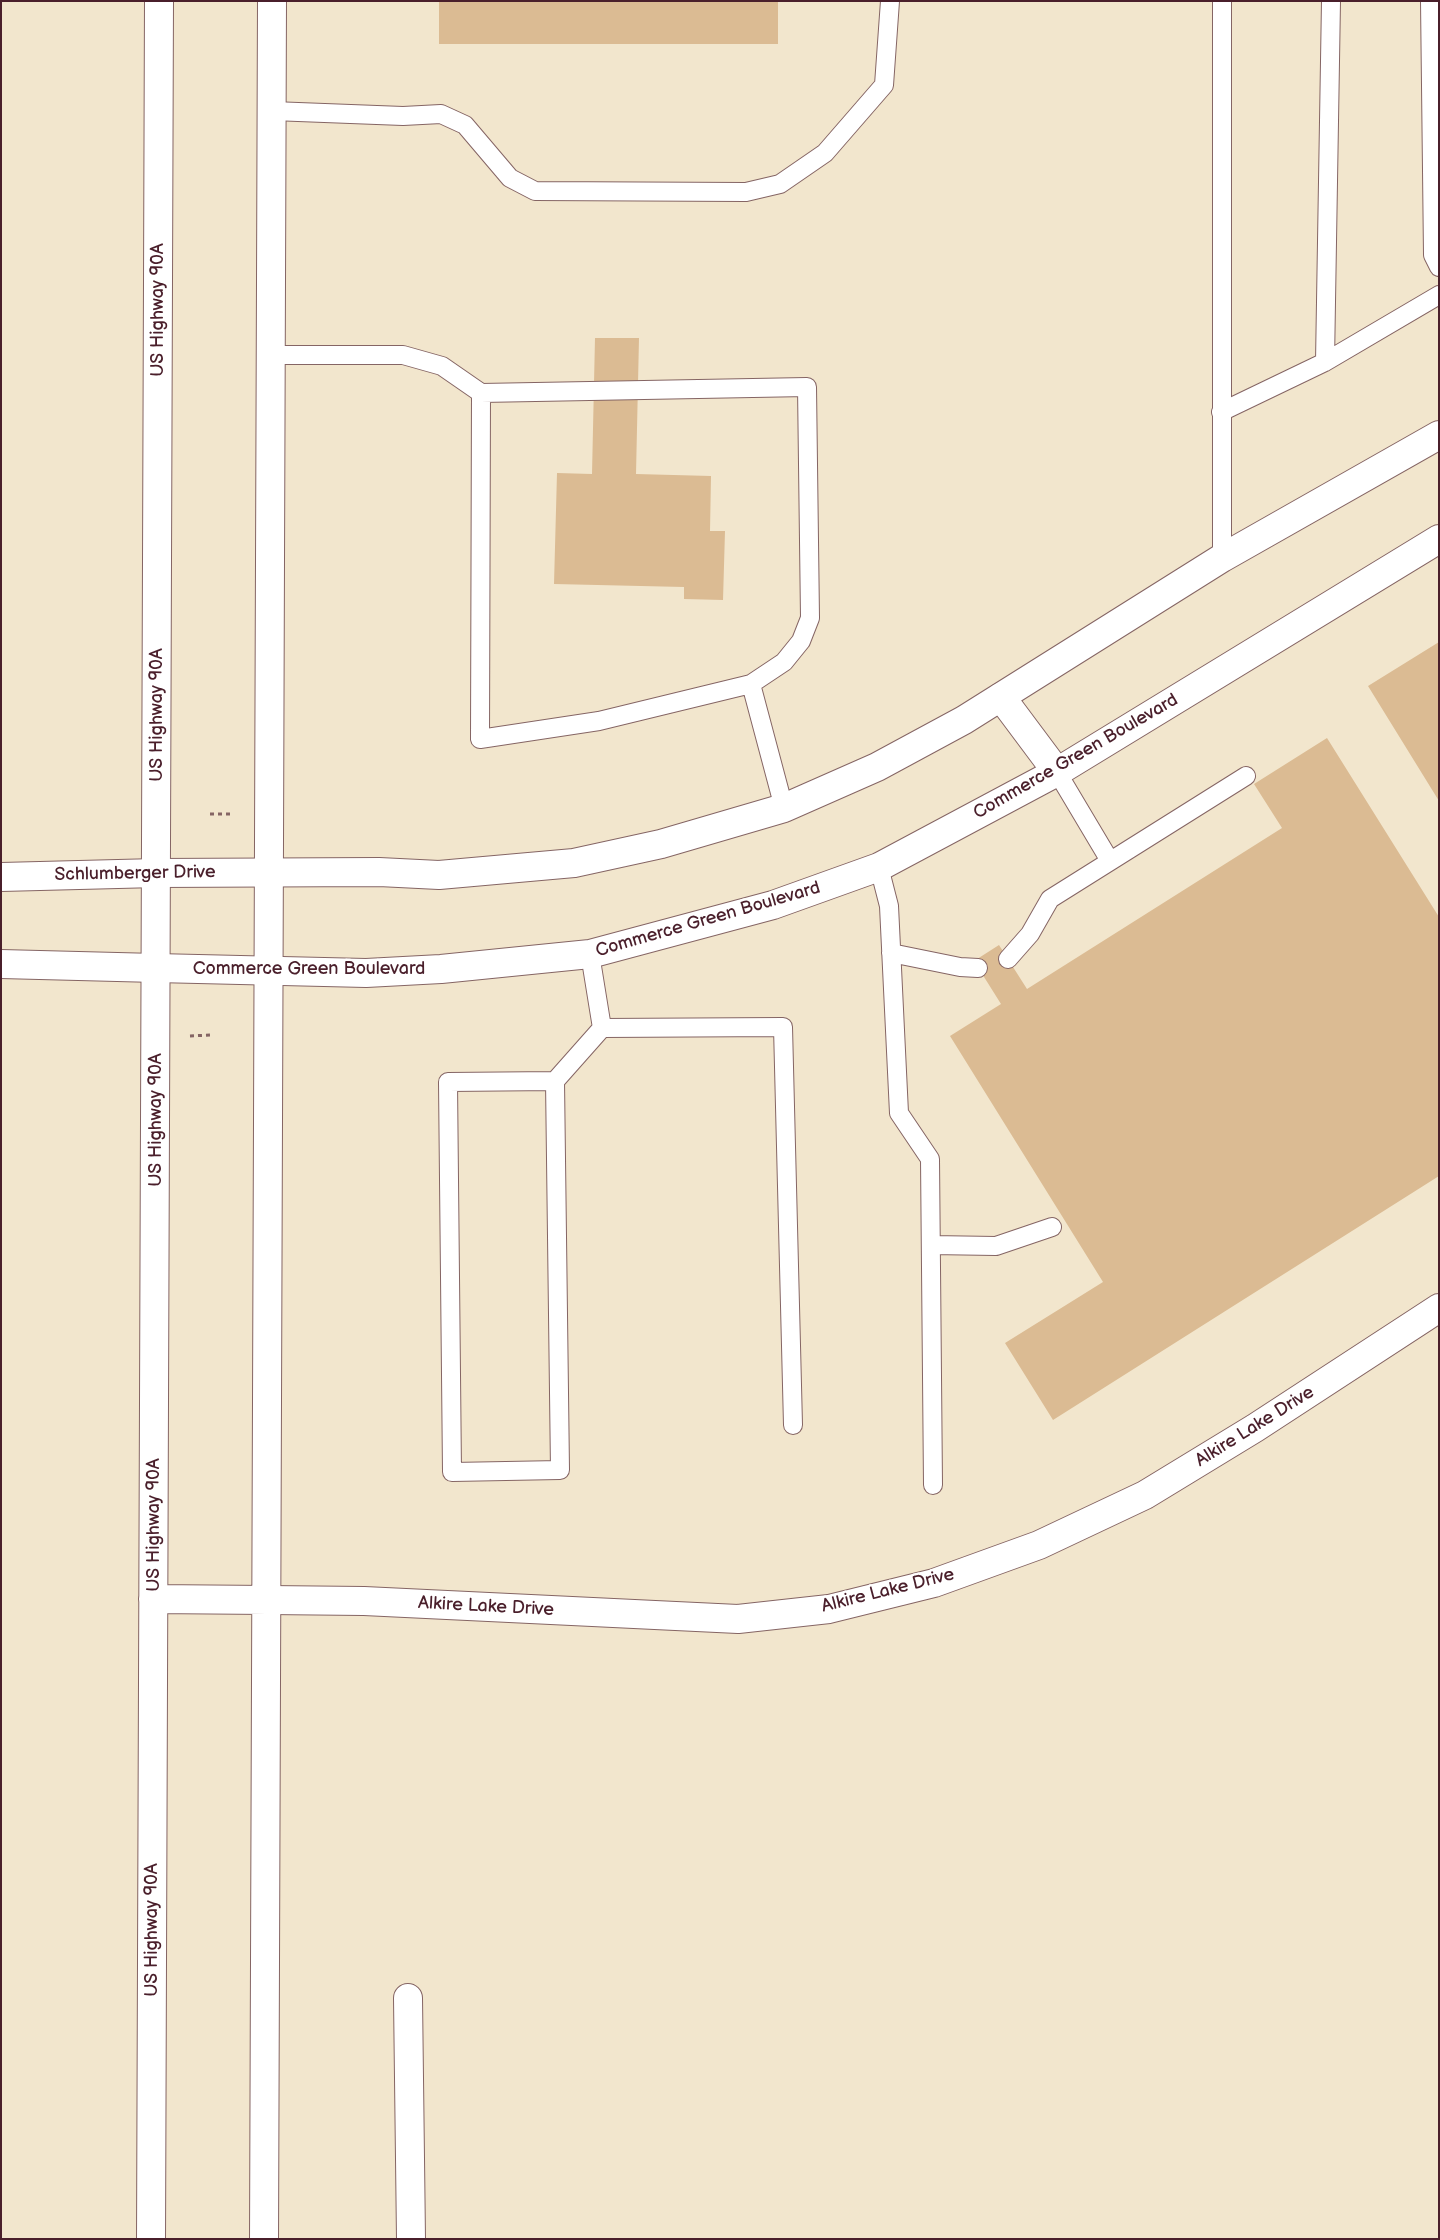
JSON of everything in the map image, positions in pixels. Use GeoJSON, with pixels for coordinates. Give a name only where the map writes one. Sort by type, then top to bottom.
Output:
{"type":"FeatureCollection","features":[{"type":"Feature","properties":{"kind":"street","name":"US Highway 90A"},"geometry":{"type":"LineString","coordinates":[[151,2239],[159,1]]}},
{"type":"Feature","properties":{"kind":"street"},"geometry":{"type":"LineString","coordinates":[[264,2239],[268,1600],[272,1]]}},
{"type":"Feature","properties":{"kind":"street"},"geometry":{"type":"LineString","coordinates":[[269,874],[379,872],[439,875],[574,863],[662,844],[784,808],[877,767],[964,720],[1222,558],[1439,435]]}},
{"type":"Feature","properties":{"kind":"street","name":"Commerce Green Boulevard"},"geometry":{"type":"LineString","coordinates":[[156,968],[366,973],[441,969],[590,954],[773,905],[879,868],[1057,772],[1439,539]]}},
{"type":"Feature","properties":{"kind":"street"},"geometry":{"type":"LineString","coordinates":[[1001,697],[1057,772]]}},
{"type":"Feature","properties":{"kind":"street","name":"Schlumberger Drive"},"geometry":{"type":"LineString","coordinates":[[1,876],[157,873],[269,874]]}},
{"type":"Feature","properties":{"kind":"street"},"geometry":{"type":"LineString","coordinates":[[1,964],[156,968]]}},
{"type":"Feature","properties":{"kind":"street","name":"Alkire Lake Drive"},"geometry":{"type":"LineString","coordinates":[[153,1599],[373,1601],[738,1619],[829,1609],[934,1583],[1039,1545],[1145,1495],[1255,1428],[1439,1308]]}},
{"type":"Feature","properties":{"kind":"street"},"geometry":{"type":"LineString","coordinates":[[408,1998],[411,2239]]}},
{"type":"Feature","properties":{"kind":"lane"},"geometry":{"type":"LineString","coordinates":[[272,111],[403,116],[441,114],[465,125],[510,178],[536,191],[746,192],[780,184],[825,153],[884,85],[890,1]]}},
{"type":"Feature","properties":{"kind":"lane"},"geometry":{"type":"LineString","coordinates":[[1222,1],[1222,558]]}},
{"type":"Feature","properties":{"kind":"lane"},"geometry":{"type":"LineString","coordinates":[[1326,362],[1331,1]]}},
{"type":"Feature","properties":{"kind":"lane"},"geometry":{"type":"LineString","coordinates":[[1430,1],[1433,255],[1439,267]]}},
{"type":"Feature","properties":{"kind":"lane"},"geometry":{"type":"LineString","coordinates":[[1221,412],[1326,362],[1439,295]]}},
{"type":"Feature","properties":{"kind":"lane"},"geometry":{"type":"LineString","coordinates":[[271,355],[403,355],[442,366],[482,393],[807,387],[810,618],[802,641],[784,662],[750,684],[599,721],[480,739],[482,393]]}},
{"type":"Feature","properties":{"kind":"lane"},"geometry":{"type":"LineString","coordinates":[[750,684],[784,808]]}},
{"type":"Feature","properties":{"kind":"lane"},"geometry":{"type":"LineString","coordinates":[[1057,772],[1110,861]]}},
{"type":"Feature","properties":{"kind":"lane"},"geometry":{"type":"LineString","coordinates":[[1008,959],[1030,934],[1050,899],[1246,776]]}},
{"type":"Feature","properties":{"kind":"lane"},"geometry":{"type":"LineString","coordinates":[[879,868],[889,906],[899,1113],[930,1159],[933,1485]]}},
{"type":"Feature","properties":{"kind":"lane"},"geometry":{"type":"LineString","coordinates":[[891,953],[960,967],[978,968]]}},
{"type":"Feature","properties":{"kind":"lane"},"geometry":{"type":"LineString","coordinates":[[590,954],[602,1028]]}},
{"type":"Feature","properties":{"kind":"lane"},"geometry":{"type":"LineString","coordinates":[[555,1081],[448,1082],[452,1472],[560,1470],[555,1081],[602,1028],[783,1026],[793,1426]]}},
{"type":"Feature","properties":{"kind":"lane"},"geometry":{"type":"LineString","coordinates":[[931,1245],[996,1246],[1052,1227]]}},
{"type":"Feature","properties":{"kind":"path"},"geometry":{"type":"LineString","coordinates":[[210,814],[233,814]]}},
{"type":"Feature","properties":{"kind":"path"},"geometry":{"type":"LineString","coordinates":[[190,1036],[211,1035]]}},
{"type":"Feature","properties":{"kind":"building"},"geometry":{"type":"Polygon","coordinates":[[[439,1],[778,1],[778,44],[439,44],[439,1]]]}},
{"type":"Feature","properties":{"kind":"building"},"geometry":{"type":"Polygon","coordinates":[[[595,338],[639,338],[636,474],[711,476],[710,531],[725,531],[723,600],[684,599],[684,587],[554,584],[557,473],[592,474],[595,338]]]}},
{"type":"Feature","properties":{"kind":"building"},"geometry":{"type":"Polygon","coordinates":[[[1439,642],[1439,801],[1368,686],[1439,642]]]}},
{"type":"Feature","properties":{"kind":"building"},"geometry":{"type":"Polygon","coordinates":[[[1327,738],[1439,917],[1439,1176],[1053,1420],[1005,1343],[1103,1282],[950,1036],[1001,1004],[974,961],[999,945],[1027,989],[1282,828],[1254,784],[1327,738]]]}}]}
